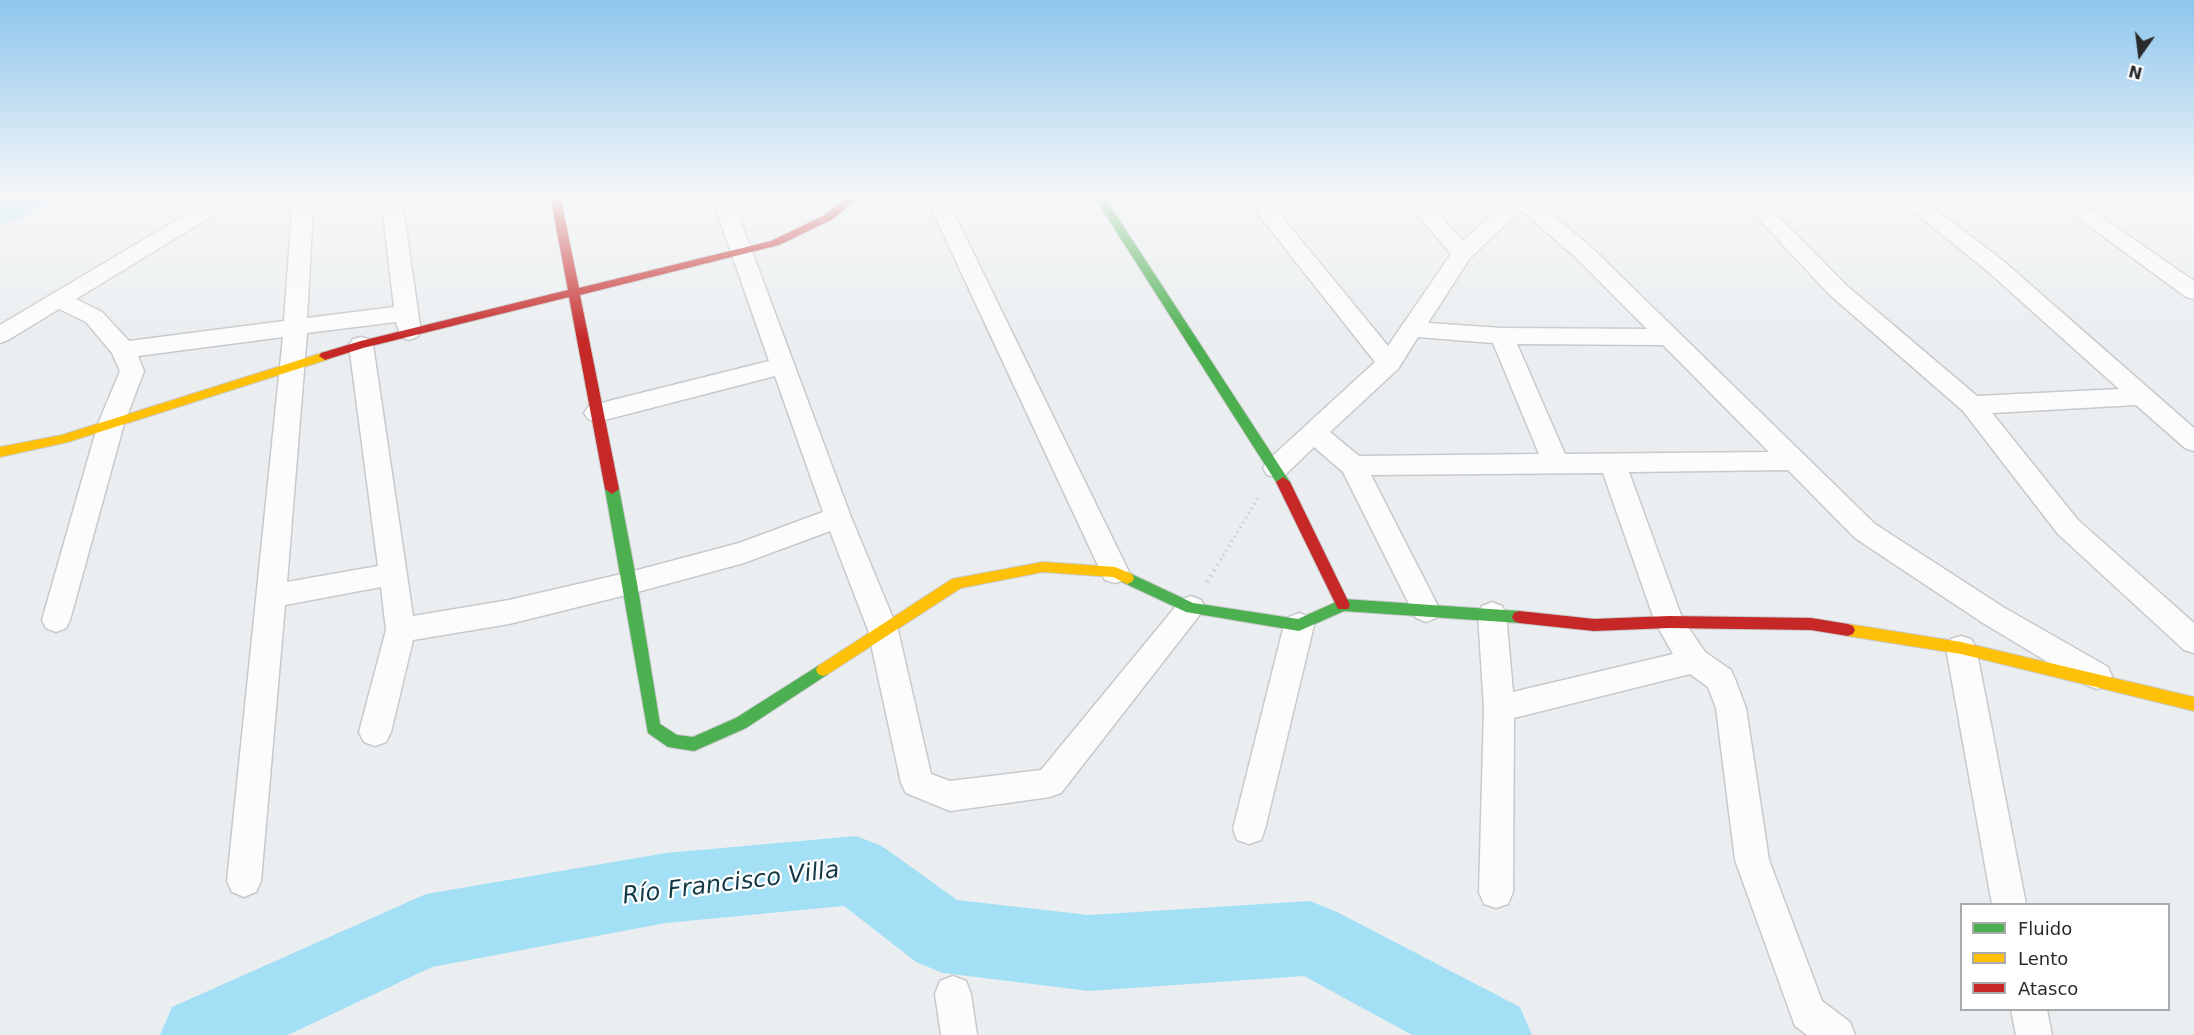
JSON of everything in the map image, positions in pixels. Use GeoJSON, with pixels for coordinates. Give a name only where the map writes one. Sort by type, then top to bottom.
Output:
{"type":"FeatureCollection","features":[{"type":"Feature","properties":{"kind":"street"},"geometry":{"type":"LineString","coordinates":[[0,335],[151,243]]}},
{"type":"Feature","properties":{"kind":"street"},"geometry":{"type":"LineString","coordinates":[[244,881],[293,366],[300,243]]}},
{"type":"Feature","properties":{"kind":"street"},"geometry":{"type":"LineString","coordinates":[[397,243],[407,324]]}},
{"type":"Feature","properties":{"kind":"street"},"geometry":{"type":"LineString","coordinates":[[564,243],[630,583],[653,728],[674,742],[694,744],[741,723],[957,583],[1043,567],[1115,572],[1191,608],[1299,626],[1343,604],[1492,614],[1594,625],[1669,622],[1811,624],[1961,648],[2194,704]]}},
{"type":"Feature","properties":{"kind":"street"},"geometry":{"type":"LineString","coordinates":[[738,243],[838,517],[883,630],[917,783],[950,796],[1050,783],[1191,608]]}},
{"type":"Feature","properties":{"kind":"street"},"geometry":{"type":"LineString","coordinates":[[0,452],[63,439],[111,424],[361,345],[407,324],[573,292],[775,243]]}},
{"type":"Feature","properties":{"kind":"street"},"geometry":{"type":"LineString","coordinates":[[958,243],[1115,572]]}},
{"type":"Feature","properties":{"kind":"street"},"geometry":{"type":"LineString","coordinates":[[1129,243],[1276,468],[1343,604]]}},
{"type":"Feature","properties":{"kind":"street"},"geometry":{"type":"LineString","coordinates":[[1292,243],[1389,363]]}},
{"type":"Feature","properties":{"kind":"street"},"geometry":{"type":"LineString","coordinates":[[1453,243],[1462,253]]}},
{"type":"Feature","properties":{"kind":"street"},"geometry":{"type":"LineString","coordinates":[[1276,468],[1389,363],[1462,253],[1473,243]]}},
{"type":"Feature","properties":{"kind":"street"},"geometry":{"type":"LineString","coordinates":[[1573,243],[1865,531],[1993,615],[2112,685]]}},
{"type":"Feature","properties":{"kind":"street"},"geometry":{"type":"LineString","coordinates":[[1793,243],[1838,290],[1972,405],[2068,527],[2194,641]]}},
{"type":"Feature","properties":{"kind":"street"},"geometry":{"type":"LineString","coordinates":[[1966,243],[1993,264],[2194,442]]}},
{"type":"Feature","properties":{"kind":"street"},"geometry":{"type":"LineString","coordinates":[[2125,243],[2194,292]]}},
{"type":"Feature","properties":{"kind":"street"},"geometry":{"type":"LineString","coordinates":[[56,620],[111,424],[132,371],[123,350],[94,317],[57,299]]}},
{"type":"Feature","properties":{"kind":"street"},"geometry":{"type":"LineString","coordinates":[[123,350],[234,337],[355,318],[407,324]]}},
{"type":"Feature","properties":{"kind":"street"},"geometry":{"type":"LineString","coordinates":[[1412,329],[1503,336],[1666,337]]}},
{"type":"Feature","properties":{"kind":"street"},"geometry":{"type":"LineString","coordinates":[[1503,336],[1556,464]]}},
{"type":"Feature","properties":{"kind":"street"},"geometry":{"type":"LineString","coordinates":[[361,345],[401,630],[375,732]]}},
{"type":"Feature","properties":{"kind":"street"},"geometry":{"type":"LineString","coordinates":[[597,413],[784,366]]}},
{"type":"Feature","properties":{"kind":"street"},"geometry":{"type":"LineString","coordinates":[[1972,405],[2142,396]]}},
{"type":"Feature","properties":{"kind":"street"},"geometry":{"type":"LineString","coordinates":[[1314,433],[1353,466],[1426,610]]}},
{"type":"Feature","properties":{"kind":"street"},"geometry":{"type":"LineString","coordinates":[[1353,466],[1793,461]]}},
{"type":"Feature","properties":{"kind":"street"},"geometry":{"type":"LineString","coordinates":[[1613,463],[1669,622],[1694,661],[1720,679],[1731,708],[1752,860],[1808,1013],[1837,1035]]}},
{"type":"Feature","properties":{"kind":"street"},"geometry":{"type":"LineString","coordinates":[[401,630],[509,612],[630,583],[744,552],[838,517]]}},
{"type":"Feature","properties":{"kind":"street"},"geometry":{"type":"LineString","coordinates":[[271,596],[394,574]]}},
{"type":"Feature","properties":{"kind":"street"},"geometry":{"type":"LineString","coordinates":[[1492,614],[1499,709],[1496,892]]}},
{"type":"Feature","properties":{"kind":"street"},"geometry":{"type":"LineString","coordinates":[[1249,829],[1299,626]]}},
{"type":"Feature","properties":{"kind":"street"},"geometry":{"type":"LineString","coordinates":[[1961,648],[2009,903]]}},
{"type":"Feature","properties":{"kind":"street"},"geometry":{"type":"LineString","coordinates":[[1499,709],[1694,661]]}},
{"type":"Feature","properties":{"kind":"street"},"geometry":{"type":"LineString","coordinates":[[953,994],[959,1035]]}},
{"type":"Feature","properties":{"kind":"street"},"geometry":{"type":"LineString","coordinates":[[2029,1011],[2034,1035]]}},
{"type":"Feature","properties":{"kind":"path"},"geometry":{"type":"LineString","coordinates":[[1191,608],[1276,468]]}},
{"type":"Feature","properties":{"kind":"waterway","name":"Río Francisco Villa"},"geometry":{"type":"LineString","coordinates":[[200,1035],[426,931],[666,888],[856,870],[943,936],[1089,953],[1310,938],[1492,1035]]}},
{"type":"Feature","properties":{"kind":"traffic: fast"},"geometry":{"type":"LineString","coordinates":[[1129,243],[1283,482]]}},
{"type":"Feature","properties":{"kind":"traffic: fast"},"geometry":{"type":"LineString","coordinates":[[612,489],[630,583],[653,728],[674,742],[694,744],[741,723],[823,670]]}},
{"type":"Feature","properties":{"kind":"traffic: fast"},"geometry":{"type":"LineString","coordinates":[[1127,578],[1191,608],[1299,625],[1343,605],[1519,617]]}},
{"type":"Feature","properties":{"kind":"traffic: slow"},"geometry":{"type":"LineString","coordinates":[[0,452],[63,439],[325,356]]}},
{"type":"Feature","properties":{"kind":"traffic: slow"},"geometry":{"type":"LineString","coordinates":[[823,670],[957,583],[1043,567],[1115,572],[1127,578]]}},
{"type":"Feature","properties":{"kind":"traffic: slow"},"geometry":{"type":"LineString","coordinates":[[1848,630],[1961,648],[2194,704]]}},
{"type":"Feature","properties":{"kind":"traffic: jam"},"geometry":{"type":"LineString","coordinates":[[564,243],[612,489]]}},
{"type":"Feature","properties":{"kind":"traffic: jam"},"geometry":{"type":"LineString","coordinates":[[325,356],[361,345],[774,243]]}},
{"type":"Feature","properties":{"kind":"traffic: jam"},"geometry":{"type":"LineString","coordinates":[[1283,482],[1343,605]]}},
{"type":"Feature","properties":{"kind":"traffic: jam"},"geometry":{"type":"LineString","coordinates":[[1519,617],[1594,625],[1669,622],[1811,624],[1848,630]]}}]}
